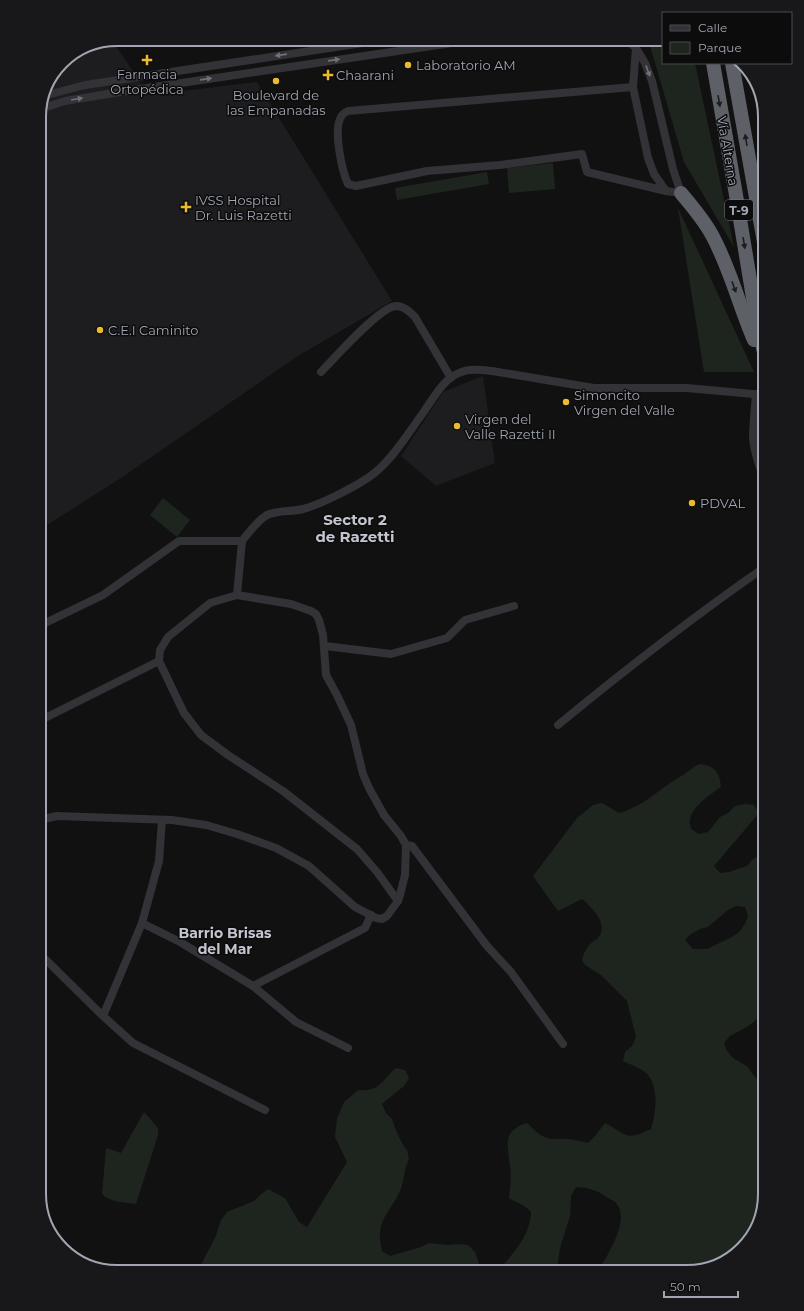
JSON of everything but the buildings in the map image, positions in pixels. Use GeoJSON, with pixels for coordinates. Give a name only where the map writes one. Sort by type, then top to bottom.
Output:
{"type":"FeatureCollection","features":[{"type":"Feature","properties":{"kind":"highway","name":"Vía Alterna"},"geometry":{"type":"LineString","coordinates":[[713,64],[758,326]]}},
{"type":"Feature","properties":{"kind":"highway","name":"Vía Alterna"},"geometry":{"type":"LineString","coordinates":[[732,64],[758,209]]}},
{"type":"Feature","properties":{"kind":"highway","name":"T-9"},"geometry":{"type":"LineString","coordinates":[[681,193],[712,234],[726,265],[758,349]]}},
{"type":"Feature","properties":{"kind":"street"},"geometry":{"type":"LineString","coordinates":[[50,94],[86,85],[343,46]]}},
{"type":"Feature","properties":{"kind":"street"},"geometry":{"type":"LineString","coordinates":[[47,107],[65,101],[120,92],[432,46]]}},
{"type":"Feature","properties":{"kind":"street"},"geometry":{"type":"LineString","coordinates":[[636,48],[633,86],[648,158],[654,174],[666,191]]}},
{"type":"Feature","properties":{"kind":"street","name":"T-9"},"geometry":{"type":"LineString","coordinates":[[636,48],[645,63],[652,81],[673,169],[681,193]]}},
{"type":"Feature","properties":{"kind":"street"},"geometry":{"type":"LineString","coordinates":[[633,86],[348,111],[341,116],[339,124],[339,148],[345,176],[348,184],[356,186],[427,171],[500,165],[582,154],[586,172],[666,191],[681,193]]}},
{"type":"Feature","properties":{"kind":"street"},"geometry":{"type":"LineString","coordinates":[[321,372],[364,328],[390,308],[398,306],[407,310],[415,317],[451,378]]}},
{"type":"Feature","properties":{"kind":"street"},"geometry":{"type":"LineString","coordinates":[[237,595],[242,541],[258,522],[276,512],[305,508],[319,503],[368,478],[387,461],[431,401],[451,378],[464,371],[492,371],[594,388],[687,388],[756,394],[753,437],[758,461]]}},
{"type":"Feature","properties":{"kind":"street"},"geometry":{"type":"LineString","coordinates":[[46,623],[104,594],[179,541],[242,541]]}},
{"type":"Feature","properties":{"kind":"street"},"geometry":{"type":"LineString","coordinates":[[558,725],[654,648],[758,572]]}},
{"type":"Feature","properties":{"kind":"street"},"geometry":{"type":"LineString","coordinates":[[46,818],[57,816],[162,820],[206,825],[238,834],[276,848],[309,866],[355,907],[376,918],[385,918],[398,901],[405,875],[406,845],[401,836],[384,815],[363,774],[351,725],[326,675],[325,646],[319,620],[316,614],[311,611],[291,604],[237,595],[210,603],[168,637],[160,650],[159,660],[184,713],[201,735],[228,755],[283,790],[356,849],[377,872],[398,901]]}},
{"type":"Feature","properties":{"kind":"street"},"geometry":{"type":"LineString","coordinates":[[325,646],[391,654],[447,638],[465,620],[514,606]]}},
{"type":"Feature","properties":{"kind":"street"},"geometry":{"type":"LineString","coordinates":[[46,718],[159,660]]}},
{"type":"Feature","properties":{"kind":"street"},"geometry":{"type":"LineString","coordinates":[[103,1016],[142,923],[159,861],[162,820]]}},
{"type":"Feature","properties":{"kind":"street"},"geometry":{"type":"LineString","coordinates":[[406,845],[412,846],[488,946],[511,972],[563,1044]]}},
{"type":"Feature","properties":{"kind":"street"},"geometry":{"type":"LineString","coordinates":[[253,986],[365,928],[371,915]]}},
{"type":"Feature","properties":{"kind":"street"},"geometry":{"type":"LineString","coordinates":[[142,923],[180,942],[253,986],[296,1022],[348,1048]]}},
{"type":"Feature","properties":{"kind":"street"},"geometry":{"type":"LineString","coordinates":[[46,960],[133,1043],[265,1110]]}},
{"type":"Feature","properties":{"kind":"shaded area","name":"IVSS Hospital Dr. Luis Razetti"},"geometry":{"type":"Polygon","coordinates":[[[116,46],[149,95],[257,82],[392,301],[298,356],[121,478],[46,526],[46,113],[48,99],[58,78],[74,61],[90,51],[103,47],[116,46]]]}},
{"type":"Feature","properties":{"kind":"shaded area"},"geometry":{"type":"Polygon","coordinates":[[[483,376],[495,463],[436,486],[401,456],[443,392],[483,376]]]}},
{"type":"Feature","properties":{"kind":"green space"},"geometry":{"type":"Polygon","coordinates":[[[650,46],[662,46],[662,64],[695,64],[734,247],[684,162],[650,46]]]}},
{"type":"Feature","properties":{"kind":"green space"},"geometry":{"type":"Polygon","coordinates":[[[553,163],[555,189],[509,193],[507,168],[553,163]]]}},
{"type":"Feature","properties":{"kind":"green space"},"geometry":{"type":"Polygon","coordinates":[[[487,172],[489,184],[397,200],[395,188],[487,172]]]}},
{"type":"Feature","properties":{"kind":"green space"},"geometry":{"type":"Polygon","coordinates":[[[678,208],[754,372],[704,372],[678,208]]]}},
{"type":"Feature","properties":{"kind":"green space"},"geometry":{"type":"Polygon","coordinates":[[[163,498],[190,520],[177,537],[150,515],[163,498]]]}},
{"type":"Feature","properties":{"kind":"green space"},"geometry":{"type":"Polygon","coordinates":[[[699,764],[709,766],[718,773],[721,787],[702,801],[691,815],[691,829],[699,834],[708,832],[720,817],[728,813],[735,806],[744,804],[754,805],[758,811],[758,814],[714,866],[720,873],[729,872],[747,866],[753,859],[758,856],[758,1018],[747,1027],[730,1036],[724,1043],[727,1051],[733,1058],[748,1067],[758,1080],[758,1194],[757,1208],[754,1217],[746,1233],[734,1247],[718,1258],[701,1264],[601,1265],[616,1238],[621,1218],[620,1210],[615,1202],[601,1193],[576,1187],[571,1196],[570,1216],[560,1248],[558,1265],[503,1265],[524,1237],[528,1229],[531,1212],[524,1206],[509,1198],[511,1174],[508,1140],[513,1130],[527,1123],[540,1135],[550,1139],[570,1139],[588,1143],[605,1123],[626,1135],[636,1135],[651,1129],[656,1101],[654,1087],[648,1075],[640,1069],[623,1061],[625,1052],[632,1046],[636,1037],[627,1001],[601,975],[585,965],[582,960],[588,947],[598,938],[601,933],[602,927],[598,916],[582,899],[558,911],[533,876],[577,818],[593,805],[602,803],[619,813],[626,811],[647,800],[699,764]],[[736,906],[728,910],[708,927],[691,934],[685,940],[693,949],[707,949],[739,932],[745,924],[748,916],[745,907],[736,906]]]}},
{"type":"Feature","properties":{"kind":"green space"},"geometry":{"type":"Polygon","coordinates":[[[396,1068],[405,1070],[409,1078],[404,1086],[382,1104],[386,1113],[392,1119],[402,1143],[407,1150],[409,1159],[400,1191],[386,1214],[381,1226],[380,1237],[382,1251],[390,1256],[421,1247],[429,1243],[468,1245],[475,1252],[479,1265],[201,1265],[215,1238],[221,1220],[227,1212],[254,1201],[268,1189],[285,1198],[299,1222],[307,1227],[347,1162],[335,1137],[337,1119],[344,1102],[358,1090],[372,1089],[376,1087],[396,1068]]]}},
{"type":"Feature","properties":{"kind":"green space"},"geometry":{"type":"Polygon","coordinates":[[[144,1112],[158,1128],[158,1135],[136,1204],[113,1201],[102,1194],[106,1148],[121,1153],[144,1112]]]}},
{"type":"Feature","properties":{"kind":"place","name":"Farmacia Ortopédica"},"geometry":{"type":"Point","coordinates":[147,60]}},
{"type":"Feature","properties":{"kind":"place","name":"Laboratorio AM"},"geometry":{"type":"Point","coordinates":[408,65]}},
{"type":"Feature","properties":{"kind":"place","name":"Chaarani"},"geometry":{"type":"Point","coordinates":[328,75]}},
{"type":"Feature","properties":{"kind":"place","name":"Boulevard de las Empanadas"},"geometry":{"type":"Point","coordinates":[276,81]}},
{"type":"Feature","properties":{"kind":"place","name":"IVSS Hospital Dr. Luis Razetti"},"geometry":{"type":"Point","coordinates":[186,207]}},
{"type":"Feature","properties":{"kind":"place","name":"C.E.I Caminito"},"geometry":{"type":"Point","coordinates":[100,330]}},
{"type":"Feature","properties":{"kind":"place","name":"Simoncito Virgen del Valle"},"geometry":{"type":"Point","coordinates":[566,402]}},
{"type":"Feature","properties":{"kind":"place","name":"Virgen del Valle Razetti II"},"geometry":{"type":"Point","coordinates":[457,426]}},
{"type":"Feature","properties":{"kind":"place","name":"PDVAL"},"geometry":{"type":"Point","coordinates":[692,503]}},
{"type":"Feature","properties":{"kind":"district","name":"Sector 2 de Razetti"},"geometry":{"type":"Point","coordinates":[355,528]}},
{"type":"Feature","properties":{"kind":"district","name":"Barrio Brisas del Mar"},"geometry":{"type":"Point","coordinates":[225,942]}}]}
